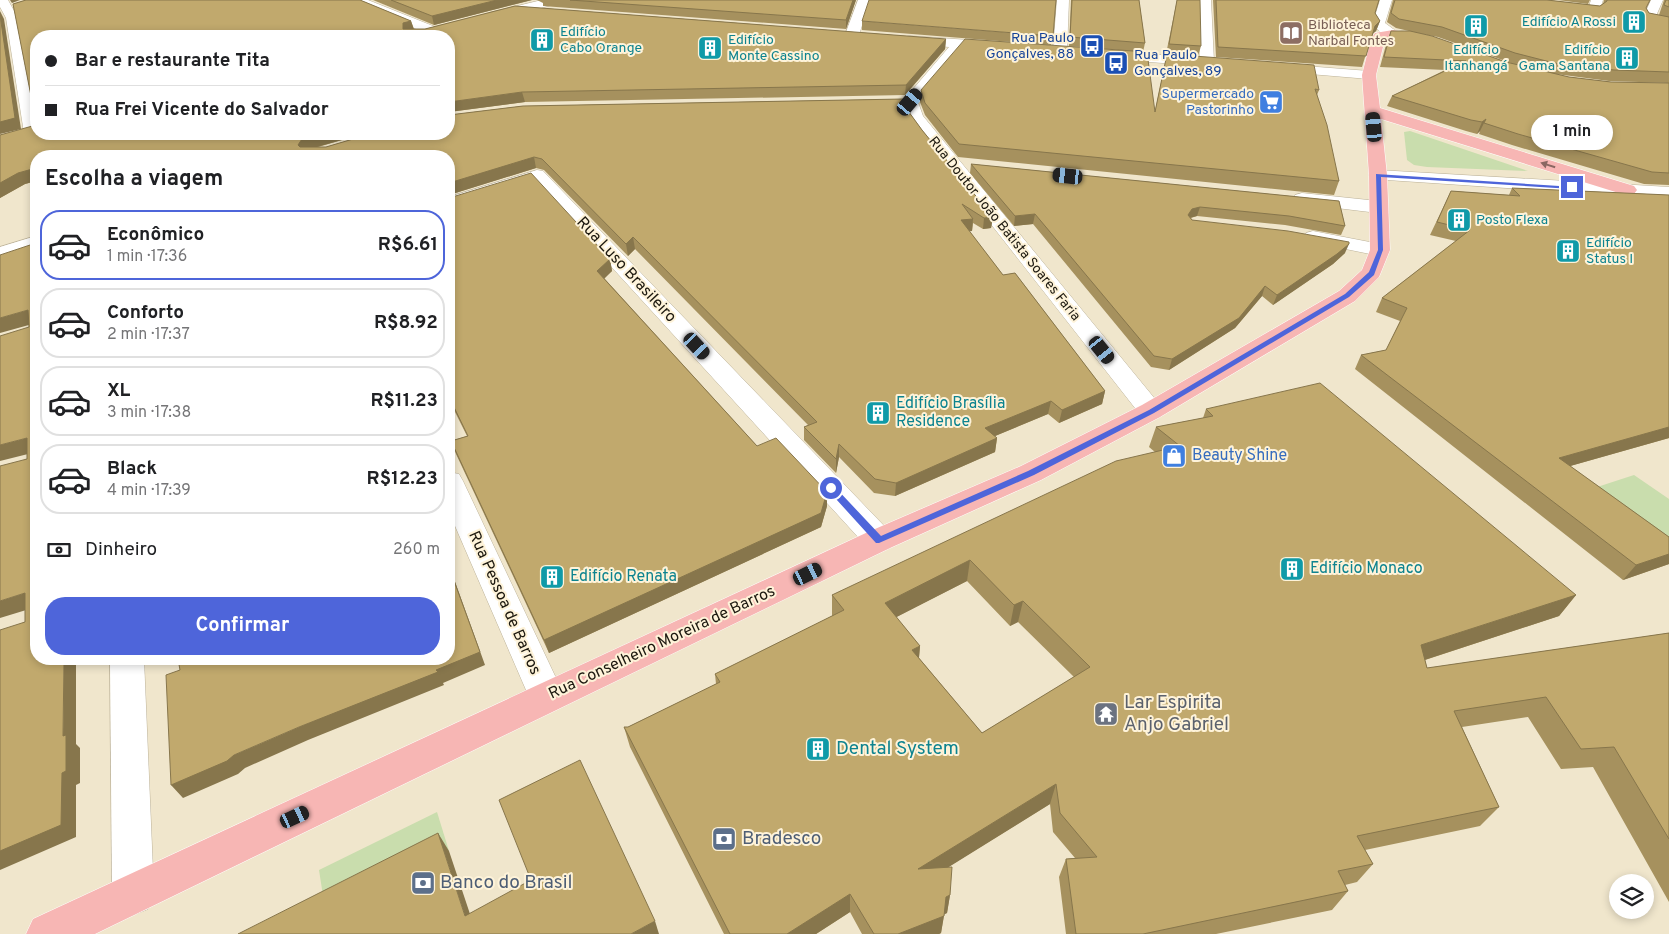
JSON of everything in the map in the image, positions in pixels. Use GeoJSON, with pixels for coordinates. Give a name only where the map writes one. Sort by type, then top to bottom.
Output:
{"type":"FeatureCollection","features":[{"type":"Feature","properties":{"kind":"main road"},"geometry":{"type":"LineString","coordinates":[[1393,34],[1423,39],[1441,45]]}},
{"type":"Feature","properties":{"kind":"main road","name":"Rua Conselheiro Moreira de Barros"},"geometry":{"type":"LineString","coordinates":[[48,934],[879,540],[1031,473],[1152,411],[1347,296],[1372,273],[1380,250],[1378,175],[1369,75],[1380,36],[1393,34]]}},
{"type":"Feature","properties":{"kind":"main road"},"geometry":{"type":"LineString","coordinates":[[1372,111],[1628,190]]}},
{"type":"Feature","properties":{"kind":"street"},"geometry":{"type":"LineString","coordinates":[[358,0],[437,30]]}},
{"type":"Feature","properties":{"kind":"street"},"geometry":{"type":"LineString","coordinates":[[480,19],[556,0]]}},
{"type":"Feature","properties":{"kind":"street"},"geometry":{"type":"LineString","coordinates":[[852,35],[864,0]]}},
{"type":"Feature","properties":{"kind":"street"},"geometry":{"type":"LineString","coordinates":[[1063,0],[1055,51],[1076,52]]}},
{"type":"Feature","properties":{"kind":"street"},"geometry":{"type":"LineString","coordinates":[[1092,53],[1212,63],[1205,0]]}},
{"type":"Feature","properties":{"kind":"street"},"geometry":{"type":"LineString","coordinates":[[1386,0],[1379,22],[1382,28],[1393,34]]}},
{"type":"Feature","properties":{"kind":"street"},"geometry":{"type":"LineString","coordinates":[[1515,0],[1594,10],[1597,0]]}},
{"type":"Feature","properties":{"kind":"street"},"geometry":{"type":"LineString","coordinates":[[1657,0],[1649,18],[1669,23]]}},
{"type":"Feature","properties":{"kind":"street"},"geometry":{"type":"LineString","coordinates":[[3,8],[23,5]]}},
{"type":"Feature","properties":{"kind":"street"},"geometry":{"type":"LineString","coordinates":[[3,8],[12,18],[28,134]]}},
{"type":"Feature","properties":{"kind":"street"},"geometry":{"type":"LineString","coordinates":[[518,10],[561,12]]}},
{"type":"Feature","properties":{"kind":"street"},"geometry":{"type":"LineString","coordinates":[[900,39],[1015,48]]}},
{"type":"Feature","properties":{"kind":"street","name":"Rua Doutor João Batista Soares Faria"},"geometry":{"type":"LineString","coordinates":[[959,44],[901,102],[1152,411]]}},
{"type":"Feature","properties":{"kind":"street"},"geometry":{"type":"LineString","coordinates":[[1266,67],[1369,75]]}},
{"type":"Feature","properties":{"kind":"street"},"geometry":{"type":"LineString","coordinates":[[952,164],[972,166]]}},
{"type":"Feature","properties":{"kind":"street","name":"Rua Luso Brasileiro"},"geometry":{"type":"LineString","coordinates":[[455,201],[538,175],[879,540]]}},
{"type":"Feature","properties":{"kind":"street"},"geometry":{"type":"LineString","coordinates":[[1378,175],[1669,193]]}},
{"type":"Feature","properties":{"kind":"street"},"geometry":{"type":"LineString","coordinates":[[1289,198],[1378,206]]}},
{"type":"Feature","properties":{"kind":"street"},"geometry":{"type":"LineString","coordinates":[[1293,234],[1380,250]]}},
{"type":"Feature","properties":{"kind":"street"},"geometry":{"type":"LineString","coordinates":[[0,253],[30,244]]}},
{"type":"Feature","properties":{"kind":"street","name":"Rua Pessoa de Barros"},"geometry":{"type":"LineString","coordinates":[[455,494],[547,697]]}},
{"type":"Feature","properties":{"kind":"street"},"geometry":{"type":"LineString","coordinates":[[127,665],[133,894]]}},
{"type":"Feature","properties":{"kind":"green space"},"geometry":{"type":"Polygon","coordinates":[[[1410,131],[1528,171],[1414,165],[1407,160],[1404,132],[1410,131]]]}},
{"type":"Feature","properties":{"kind":"green space"},"geometry":{"type":"Polygon","coordinates":[[[1634,475],[1669,499],[1669,545],[1591,489],[1634,475]]]}},
{"type":"Feature","properties":{"kind":"green space"},"geometry":{"type":"Polygon","coordinates":[[[437,812],[449,851],[326,915],[319,870],[437,812]]]}},
{"type":"Feature","properties":{"kind":"building"},"geometry":{"type":"Polygon","coordinates":[[[26,0],[360,0],[411,21],[403,23],[403,29],[425,29],[515,6],[946,39],[906,85],[522,92],[455,101],[455,30],[30,30],[30,91],[13,4],[26,0]]]}},
{"type":"Feature","properties":{"kind":"building"},"geometry":{"type":"Polygon","coordinates":[[[391,0],[497,0],[432,16],[391,0]]]}},
{"type":"Feature","properties":{"kind":"building"},"geometry":{"type":"Polygon","coordinates":[[[570,0],[853,0],[846,20],[570,0]]]}},
{"type":"Feature","properties":{"kind":"building"},"geometry":{"type":"Polygon","coordinates":[[[869,0],[1056,0],[1053,36],[862,21],[869,0]]]}},
{"type":"Feature","properties":{"kind":"building"},"geometry":{"type":"Polygon","coordinates":[[[1072,0],[1139,0],[1145,43],[1070,37],[1072,0]]]}},
{"type":"Feature","properties":{"kind":"building"},"geometry":{"type":"Polygon","coordinates":[[[1177,0],[1200,0],[1201,46],[1169,44],[1177,0]]]}},
{"type":"Feature","properties":{"kind":"building"},"geometry":{"type":"Polygon","coordinates":[[[1216,0],[1379,0],[1375,13],[1380,21],[1375,26],[1366,56],[1218,47],[1216,0]]]}},
{"type":"Feature","properties":{"kind":"building"},"geometry":{"type":"Polygon","coordinates":[[[1395,0],[1547,0],[1600,6],[1607,0],[1650,0],[1646,8],[1649,13],[1669,17],[1669,72],[1614,70],[1554,63],[1515,53],[1442,27],[1399,19],[1391,13],[1395,0]]]}},
{"type":"Feature","properties":{"kind":"building"},"geometry":{"type":"Polygon","coordinates":[[[1666,0],[1669,0],[1669,7],[1664,5],[1666,0]]]}},
{"type":"Feature","properties":{"kind":"building"},"geometry":{"type":"Polygon","coordinates":[[[0,15],[15,118],[0,122],[0,15]]]}},
{"type":"Feature","properties":{"kind":"building"},"geometry":{"type":"Polygon","coordinates":[[[1391,31],[1410,31],[1432,36],[1506,62],[1569,77],[1611,82],[1669,83],[1669,173],[1652,172],[1518,134],[1484,123],[1486,119],[1482,122],[1471,120],[1392,96],[1466,61],[1384,57],[1391,31]]]}},
{"type":"Feature","properties":{"kind":"building"},"geometry":{"type":"Polygon","coordinates":[[[965,39],[1147,52],[1155,112],[1167,54],[1314,65],[1319,90],[1315,89],[1327,125],[1339,181],[959,144],[925,103],[921,90],[965,39]]]}},
{"type":"Feature","properties":{"kind":"building"},"geometry":{"type":"Polygon","coordinates":[[[903,99],[906,108],[922,130],[993,217],[984,218],[962,204],[973,219],[961,220],[1003,275],[1015,273],[1105,391],[1062,410],[1051,401],[985,428],[997,438],[896,483],[875,479],[839,444],[836,459],[804,427],[817,422],[633,237],[626,244],[542,159],[534,157],[455,181],[455,150],[30,150],[30,170],[18,173],[0,183],[0,135],[30,127],[30,140],[301,140],[298,145],[300,147],[326,147],[350,140],[455,140],[455,114],[523,106],[903,99]]]}},
{"type":"Feature","properties":{"kind":"building"},"geometry":{"type":"Polygon","coordinates":[[[971,164],[1339,201],[1345,226],[1289,216],[1200,207],[1192,209],[1188,215],[1192,220],[1288,231],[1349,242],[1349,244],[1277,295],[1265,286],[1239,318],[1172,359],[1154,356],[1035,214],[1015,216],[971,164]]]}},
{"type":"Feature","properties":{"kind":"building"},"geometry":{"type":"Polygon","coordinates":[[[531,173],[610,259],[597,271],[757,446],[776,438],[827,492],[821,513],[544,640],[455,450],[455,440],[468,436],[455,409],[455,196],[531,173]]]}},
{"type":"Feature","properties":{"kind":"building"},"geometry":{"type":"Polygon","coordinates":[[[1512,188],[1669,195],[1669,427],[1559,458],[1669,537],[1669,554],[1636,565],[1361,355],[1386,350],[1407,308],[1382,298],[1470,230],[1437,222],[1451,191],[1520,196],[1512,188]]]}},
{"type":"Feature","properties":{"kind":"building"},"geometry":{"type":"Polygon","coordinates":[[[30,245],[30,665],[64,665],[63,736],[66,735],[66,771],[62,773],[61,825],[0,851],[0,630],[25,622],[25,593],[0,601],[0,466],[27,459],[27,438],[0,445],[0,336],[29,327],[28,310],[0,318],[0,255],[30,245]]]}},
{"type":"Feature","properties":{"kind":"building"},"geometry":{"type":"Polygon","coordinates":[[[1320,383],[1576,595],[1421,645],[1427,668],[1669,633],[1669,839],[1614,747],[1581,749],[1546,697],[1454,711],[1499,807],[1357,836],[1373,864],[1338,871],[1348,891],[1143,934],[1076,934],[1066,859],[1097,857],[1060,813],[1056,784],[918,869],[952,867],[950,895],[946,897],[944,916],[898,934],[874,934],[850,894],[787,934],[730,934],[624,727],[628,727],[720,682],[715,674],[844,610],[832,595],[1116,461],[1180,446],[1156,427],[1213,416],[1206,409],[1320,383]],[[970,560],[885,603],[920,646],[912,650],[982,733],[1090,667],[1023,601],[1014,605],[970,560]]]}},
{"type":"Feature","properties":{"kind":"building"},"geometry":{"type":"Polygon","coordinates":[[[455,583],[480,652],[455,662],[455,583]]]}},
{"type":"Feature","properties":{"kind":"building"},"geometry":{"type":"Polygon","coordinates":[[[179,665],[448,665],[436,670],[438,672],[234,755],[227,761],[171,785],[166,675],[180,670],[179,665]]]}},
{"type":"Feature","properties":{"kind":"building"},"geometry":{"type":"Polygon","coordinates":[[[580,760],[655,921],[631,934],[238,934],[438,833],[465,916],[531,880],[499,800],[580,760]]]}},
{"type":"Feature","properties":{"kind":"place","name":"Edifício A Rossi"},"geometry":{"type":"Point","coordinates":[1634,22]}},
{"type":"Feature","properties":{"kind":"place","name":"Edifício Itanhangá"},"geometry":{"type":"Point","coordinates":[1476,26]}},
{"type":"Feature","properties":{"kind":"place","name":"Biblioteca Narbal Fontes"},"geometry":{"type":"Point","coordinates":[1291,33]}},
{"type":"Feature","properties":{"kind":"place","name":"Edifício Cabo Orange"},"geometry":{"type":"Point","coordinates":[542,40]}},
{"type":"Feature","properties":{"kind":"place","name":"Rua Paulo Gonçalves, 88"},"geometry":{"type":"Point","coordinates":[1092,46]}},
{"type":"Feature","properties":{"kind":"place","name":"Edifício Monte Cassino"},"geometry":{"type":"Point","coordinates":[710,48]}},
{"type":"Feature","properties":{"kind":"place","name":"Edifício Gama Santana"},"geometry":{"type":"Point","coordinates":[1627,58]}},
{"type":"Feature","properties":{"kind":"place","name":"Rua Paulo Gonçalves, 89"},"geometry":{"type":"Point","coordinates":[1116,63]}},
{"type":"Feature","properties":{"kind":"place","name":"Supermercado Pastorinho"},"geometry":{"type":"Point","coordinates":[1271,102]}},
{"type":"Feature","properties":{"kind":"place","name":"Posto Flexa"},"geometry":{"type":"Point","coordinates":[1459,220]}},
{"type":"Feature","properties":{"kind":"place","name":"Edifício Status I"},"geometry":{"type":"Point","coordinates":[1568,251]}},
{"type":"Feature","properties":{"kind":"place","name":"Edifício Brasília Residence"},"geometry":{"type":"Point","coordinates":[878,413]}},
{"type":"Feature","properties":{"kind":"place","name":"Beauty Shine"},"geometry":{"type":"Point","coordinates":[1174,456]}},
{"type":"Feature","properties":{"kind":"place","name":"Edifício Monaco"},"geometry":{"type":"Point","coordinates":[1292,569]}},
{"type":"Feature","properties":{"kind":"place","name":"Edifício Renata"},"geometry":{"type":"Point","coordinates":[552,577]}},
{"type":"Feature","properties":{"kind":"place","name":"Lar Espirita Anjo Gabriel"},"geometry":{"type":"Point","coordinates":[1106,714]}},
{"type":"Feature","properties":{"kind":"place","name":"Dental System"},"geometry":{"type":"Point","coordinates":[818,749]}},
{"type":"Feature","properties":{"kind":"place","name":"Bradesco"},"geometry":{"type":"Point","coordinates":[724,839]}},
{"type":"Feature","properties":{"kind":"place","name":"Banco do Brasil"},"geometry":{"type":"Point","coordinates":[423,883]}},
{"type":"Feature","properties":{"kind":"route"},"geometry":{"type":"LineString","coordinates":[[831,488],[879,540],[1031,473],[1152,411],[1347,296],[1372,273],[1380,250],[1378,175],[1572,187]]}}]}
